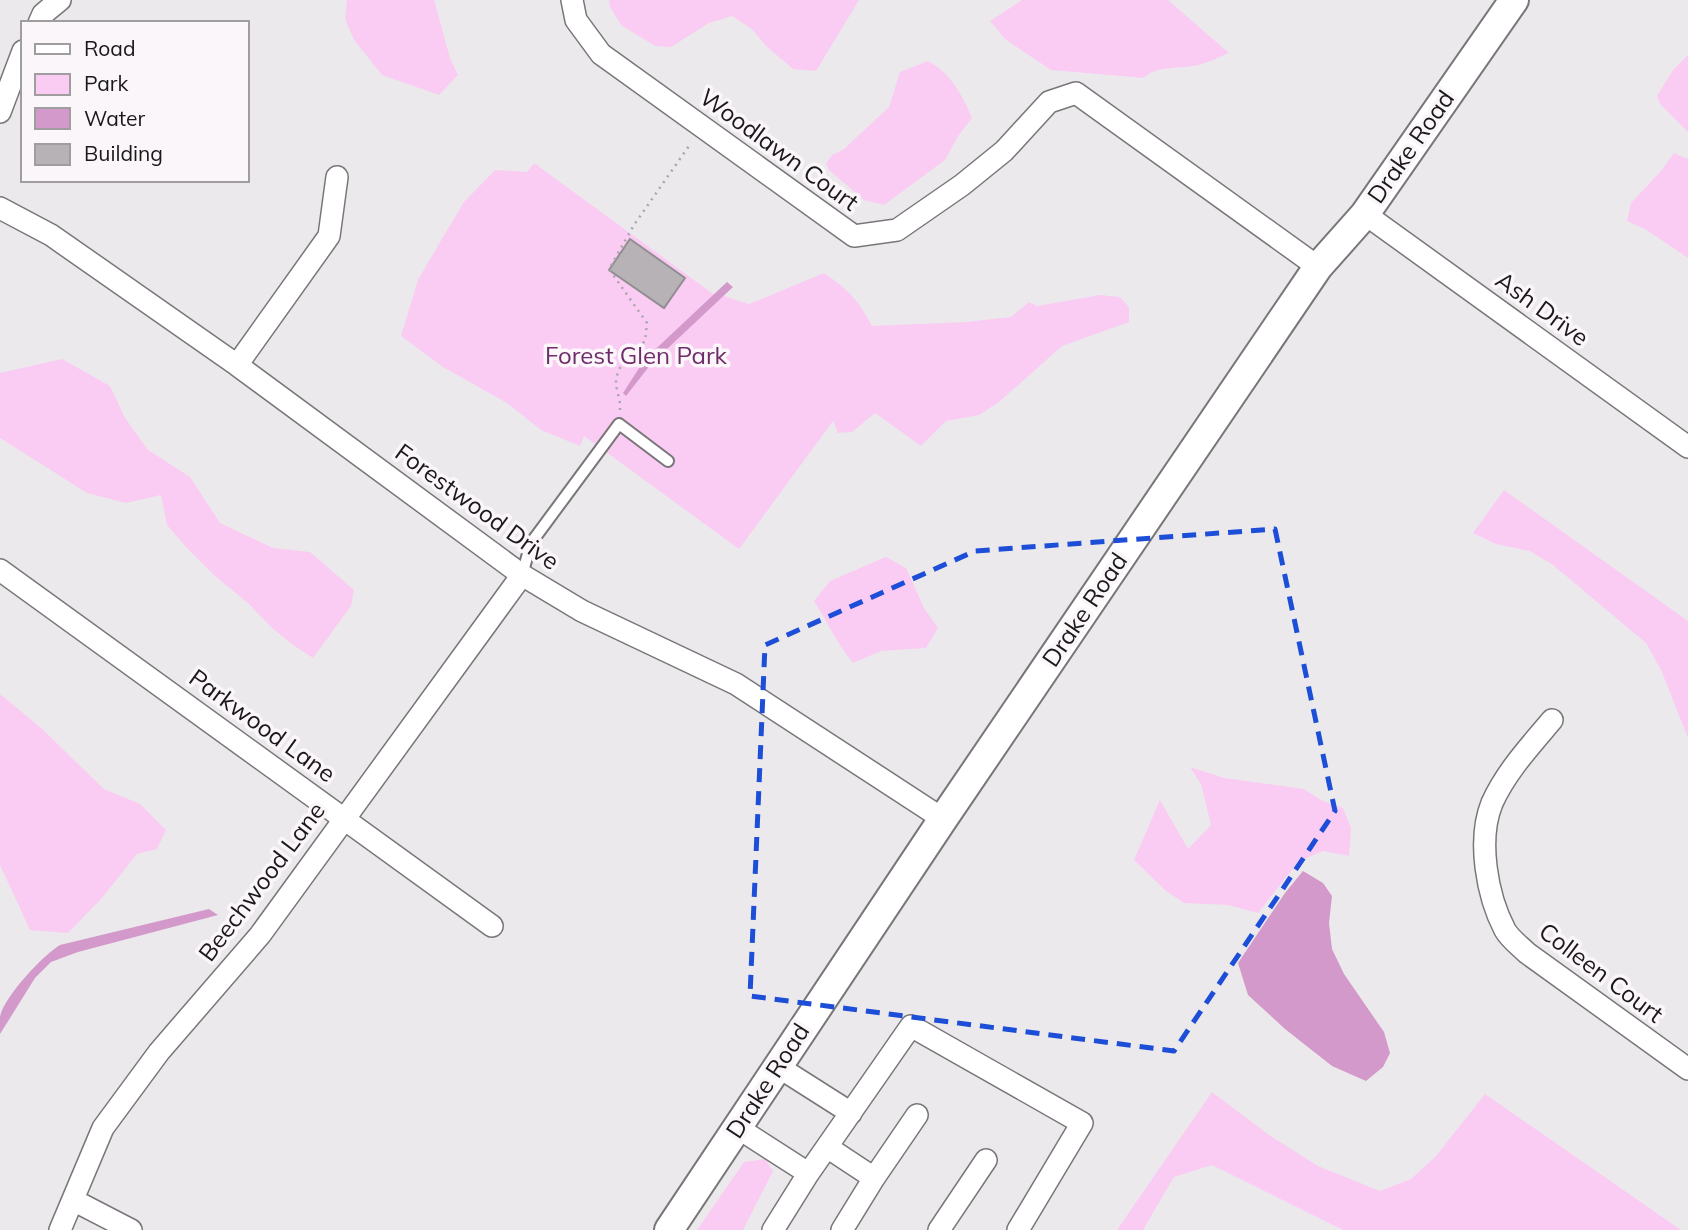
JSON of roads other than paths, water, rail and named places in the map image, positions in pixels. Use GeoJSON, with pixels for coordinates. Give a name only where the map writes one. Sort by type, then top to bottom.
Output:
{"type":"FeatureCollection","features":[{"type":"Feature","properties":{"kind":"street"},"geometry":{"type":"LineString","coordinates":[[40,21],[43,14],[60,0]]}},
{"type":"Feature","properties":{"kind":"street","name":"Woodlawn Court"},"geometry":{"type":"LineString","coordinates":[[572,0],[576,20],[601,54],[853,236],[897,230],[962,185],[1004,151],[1049,102],[1076,93],[1318,267]]}},
{"type":"Feature","properties":{"kind":"street","name":"Drake Road"},"geometry":{"type":"LineString","coordinates":[[669,1230],[943,819],[1318,267],[1365,214],[1514,0]]}},
{"type":"Feature","properties":{"kind":"street"},"geometry":{"type":"LineString","coordinates":[[0,112],[21,56]]}},
{"type":"Feature","properties":{"kind":"street"},"geometry":{"type":"LineString","coordinates":[[237,365],[329,236],[337,177]]}},
{"type":"Feature","properties":{"kind":"street","name":"Forestwood Drive"},"geometry":{"type":"LineString","coordinates":[[0,208],[51,235],[237,365],[522,575],[583,611],[736,684],[943,819]]}},
{"type":"Feature","properties":{"kind":"street","name":"Ash Drive"},"geometry":{"type":"LineString","coordinates":[[1365,214],[1688,447]]}},
{"type":"Feature","properties":{"kind":"street","name":"Parkwood Lane"},"geometry":{"type":"LineString","coordinates":[[0,570],[492,926]]}},
{"type":"Feature","properties":{"kind":"street","name":"Beechwood Lane"},"geometry":{"type":"LineString","coordinates":[[60,1230],[103,1128],[159,1052],[260,935],[522,575]]}},
{"type":"Feature","properties":{"kind":"street","name":"Colleen Court"},"geometry":{"type":"LineString","coordinates":[[1552,720],[1520,758],[1492,804],[1486,836],[1486,861],[1494,903],[1506,932],[1527,953],[1684,1058]]}},
{"type":"Feature","properties":{"kind":"street"},"geometry":{"type":"LineString","coordinates":[[773,1230],[808,1173],[911,1026],[1082,1123],[1018,1230]]}},
{"type":"Feature","properties":{"kind":"street"},"geometry":{"type":"LineString","coordinates":[[777,1066],[851,1113]]}},
{"type":"Feature","properties":{"kind":"street"},"geometry":{"type":"LineString","coordinates":[[842,1230],[917,1115]]}},
{"type":"Feature","properties":{"kind":"street"},"geometry":{"type":"LineString","coordinates":[[738,1129],[808,1173]]}},
{"type":"Feature","properties":{"kind":"street"},"geometry":{"type":"LineString","coordinates":[[827,1147],[874,1178]]}},
{"type":"Feature","properties":{"kind":"street"},"geometry":{"type":"LineString","coordinates":[[944,1228],[986,1160]]}},
{"type":"Feature","properties":{"kind":"street"},"geometry":{"type":"LineString","coordinates":[[73,1200],[131,1230]]}},
{"type":"Feature","properties":{"kind":"lane"},"geometry":{"type":"LineString","coordinates":[[522,575],[531,543],[619,424],[668,461]]}},
{"type":"Feature","properties":{"kind":"water"},"geometry":{"type":"Polygon","coordinates":[[[727,282],[733,287],[651,364],[626,396],[623,393],[645,359],[727,282]]]}},
{"type":"Feature","properties":{"kind":"water"},"geometry":{"type":"Polygon","coordinates":[[[1303,871],[1323,883],[1332,896],[1329,923],[1332,949],[1344,974],[1384,1032],[1390,1053],[1383,1067],[1366,1081],[1332,1066],[1248,995],[1238,963],[1303,871]]]}},
{"type":"Feature","properties":{"kind":"water"},"geometry":{"type":"Polygon","coordinates":[[[209,909],[218,915],[78,952],[51,962],[35,978],[0,1034],[0,1017],[8,999],[34,967],[60,945],[209,909]]]}},
{"type":"Feature","properties":{"kind":"park label","name":"Forest Glen Park"},"geometry":{"type":"Point","coordinates":[636,356]}}]}
